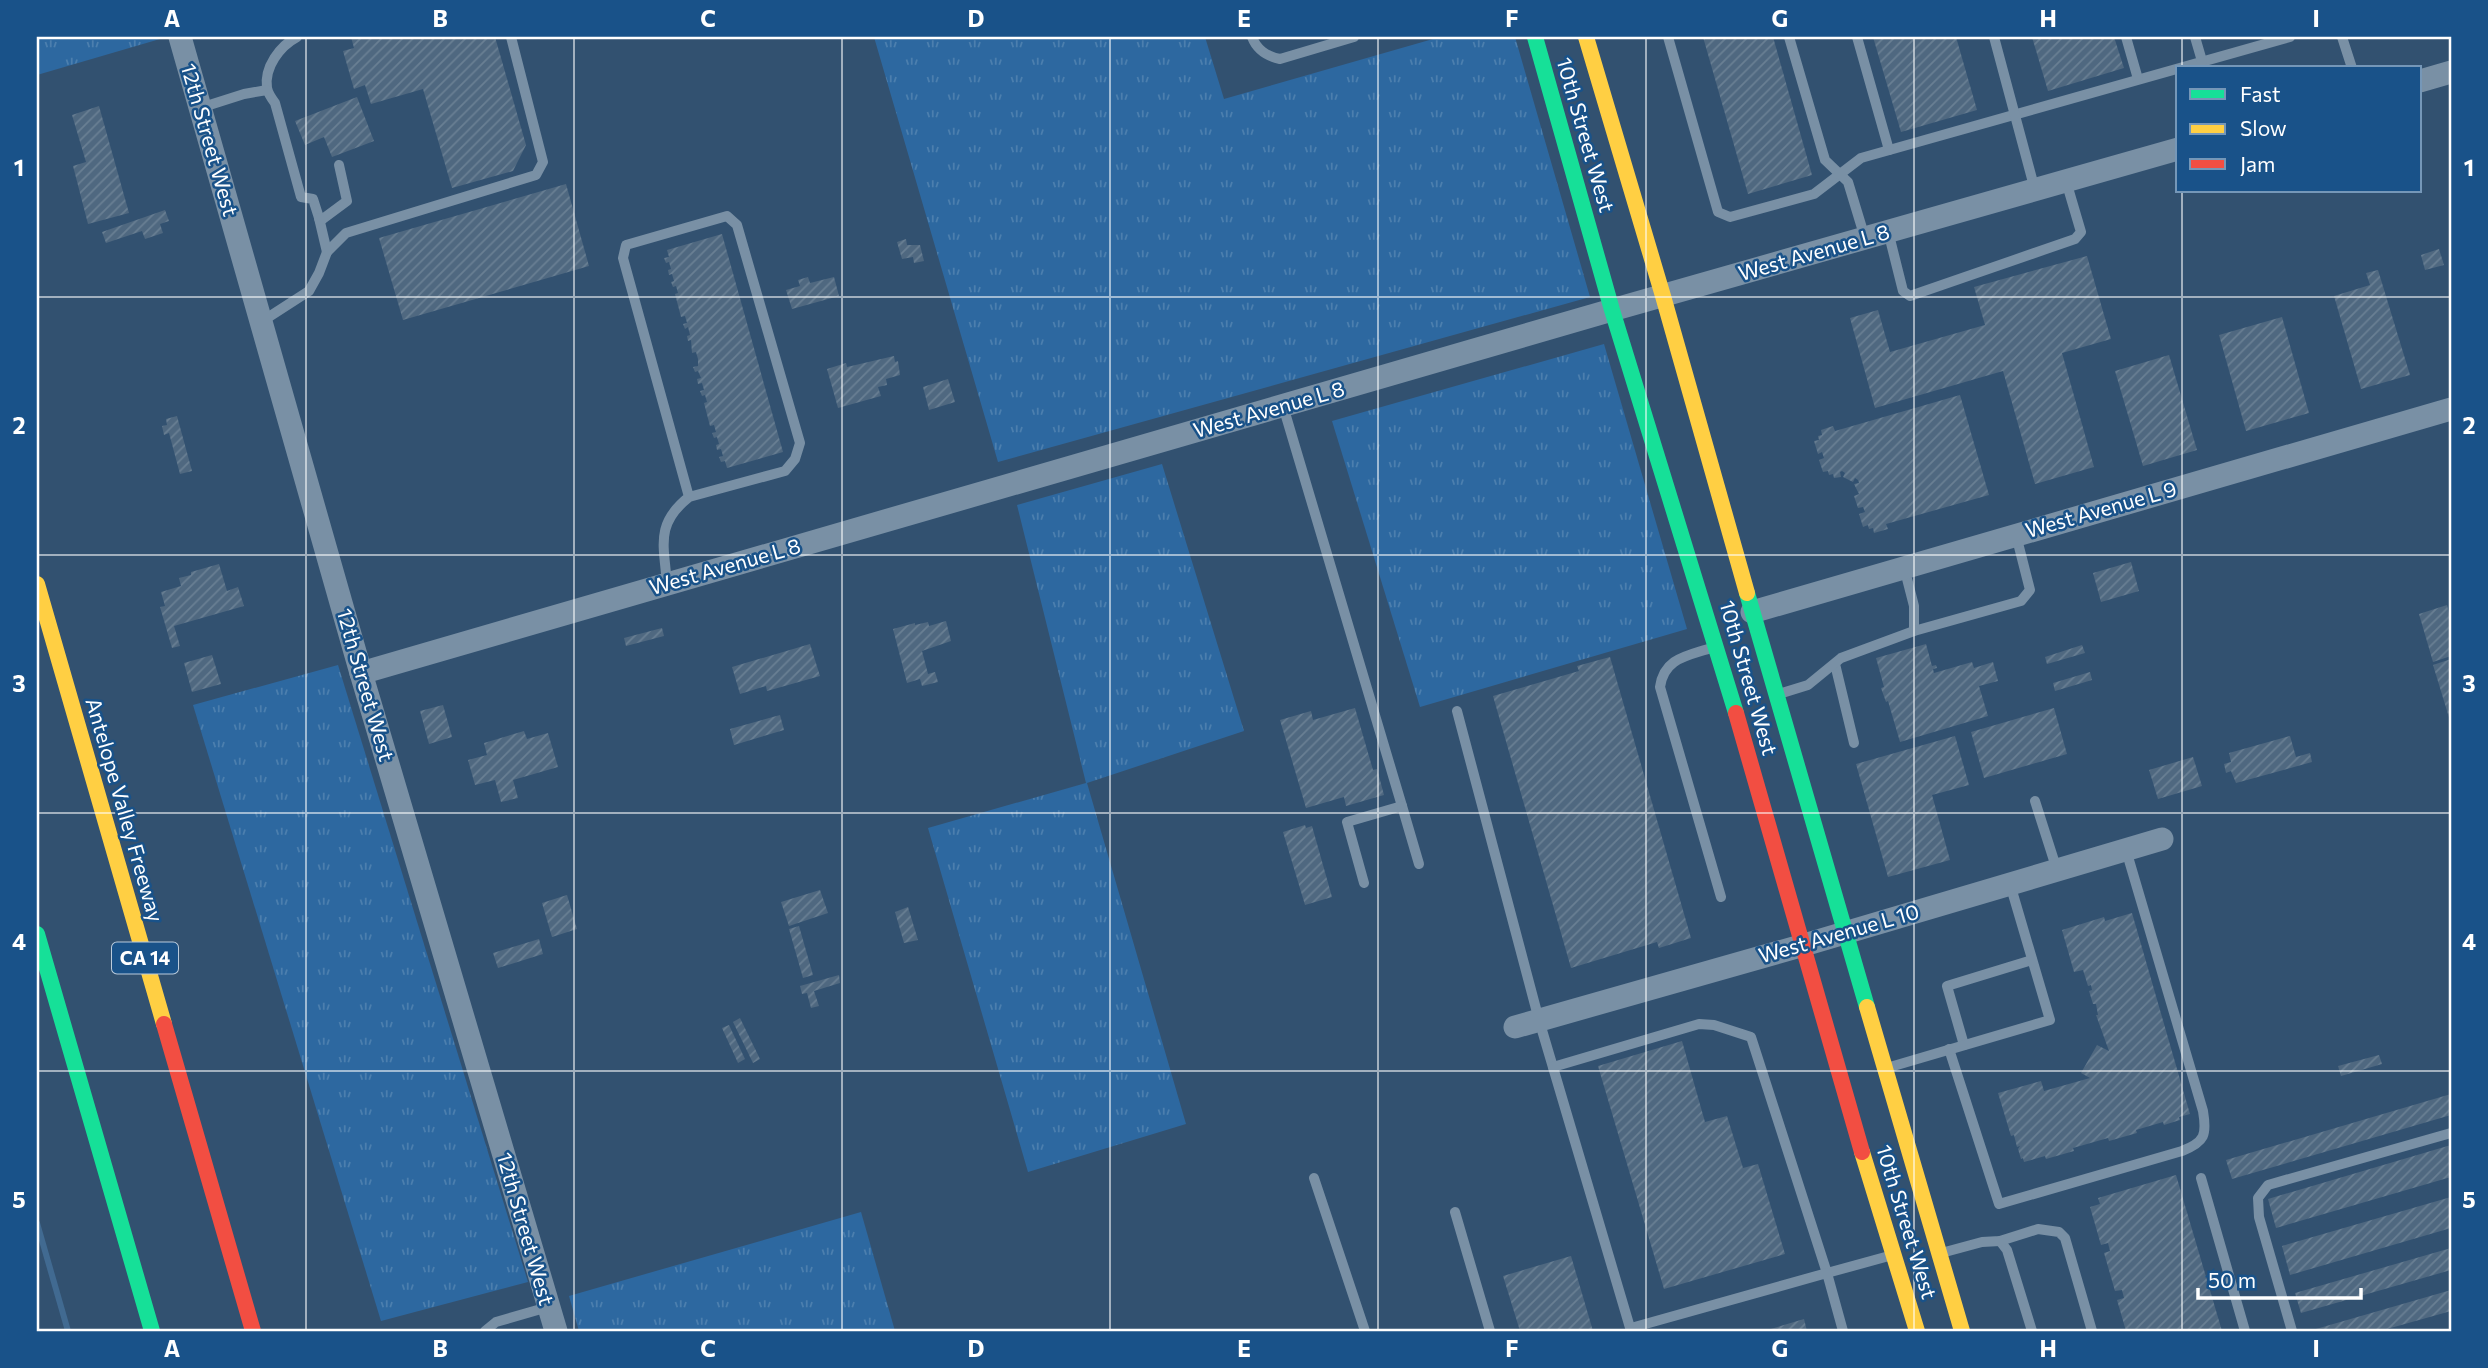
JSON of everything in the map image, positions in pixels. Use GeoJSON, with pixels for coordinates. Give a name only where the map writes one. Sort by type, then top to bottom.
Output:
{"type":"FeatureCollection","features":[{"type":"Feature","properties":{"kind":"main road","name":"10th Street West"},"geometry":{"type":"LineString","coordinates":[[1535,37],[1612,310],[1717,646],[1804,945],[1840,1082],[1917,1331]]}},
{"type":"Feature","properties":{"kind":"main road","name":"10th Street West"},"geometry":{"type":"LineString","coordinates":[[1586,37],[1663,296],[1746,612],[1777,695],[1844,933],[1962,1331]]}},
{"type":"Feature","properties":{"kind":"main road"},"geometry":{"type":"LineString","coordinates":[[1661,465],[1687,501]]}},
{"type":"Feature","properties":{"kind":"main road","name":"Antelope Valley Freeway"},"geometry":{"type":"LineString","coordinates":[[37,584],[253,1331]]}},
{"type":"Feature","properties":{"kind":"main road"},"geometry":{"type":"LineString","coordinates":[[37,934],[152,1331]]}},
{"type":"Feature","properties":{"kind":"street","name":"12th Street West"},"geometry":{"type":"LineString","coordinates":[[180,37],[361,673],[555,1331]]}},
{"type":"Feature","properties":{"kind":"street"},"geometry":{"type":"LineString","coordinates":[[2422,80],[2451,72]]}},
{"type":"Feature","properties":{"kind":"street","name":"West Avenue L 8"},"geometry":{"type":"LineString","coordinates":[[361,673],[1612,310],[2176,150]]}},
{"type":"Feature","properties":{"kind":"street","name":"West Avenue L 9"},"geometry":{"type":"LineString","coordinates":[[1746,612],[2451,409]]}},
{"type":"Feature","properties":{"kind":"street","name":"West Avenue L 10"},"geometry":{"type":"LineString","coordinates":[[1515,1027],[2162,839]]}},
{"type":"Feature","properties":{"kind":"lane"},"geometry":{"type":"LineString","coordinates":[[297,37],[283,44],[268,73],[267,90],[275,103],[301,197],[313,199],[327,252]]}},
{"type":"Feature","properties":{"kind":"lane"},"geometry":{"type":"LineString","coordinates":[[261,322],[309,291],[327,252],[346,233],[536,175],[543,162],[511,37]]}},
{"type":"Feature","properties":{"kind":"lane"},"geometry":{"type":"LineString","coordinates":[[1252,37],[1260,50],[1270,57],[1280,59],[1354,37]]}},
{"type":"Feature","properties":{"kind":"lane"},"geometry":{"type":"LineString","coordinates":[[1668,37],[1718,212],[1730,218],[1814,194],[1861,158],[2176,68]]}},
{"type":"Feature","properties":{"kind":"lane"},"geometry":{"type":"LineString","coordinates":[[1789,37],[1825,160],[1848,182],[1865,238]]}},
{"type":"Feature","properties":{"kind":"lane"},"geometry":{"type":"LineString","coordinates":[[1857,37],[1889,150]]}},
{"type":"Feature","properties":{"kind":"lane"},"geometry":{"type":"LineString","coordinates":[[1994,37],[2035,190]]}},
{"type":"Feature","properties":{"kind":"lane"},"geometry":{"type":"LineString","coordinates":[[2126,37],[2138,79]]}},
{"type":"Feature","properties":{"kind":"lane"},"geometry":{"type":"LineString","coordinates":[[2195,37],[2202,61]]}},
{"type":"Feature","properties":{"kind":"lane"},"geometry":{"type":"LineString","coordinates":[[2184,66],[2290,37]]}},
{"type":"Feature","properties":{"kind":"lane"},"geometry":{"type":"LineString","coordinates":[[2342,37],[2351,66]]}},
{"type":"Feature","properties":{"kind":"lane"},"geometry":{"type":"LineString","coordinates":[[200,108],[244,94],[267,90]]}},
{"type":"Feature","properties":{"kind":"lane"},"geometry":{"type":"LineString","coordinates":[[319,218],[320,221],[347,201],[339,165]]}},
{"type":"Feature","properties":{"kind":"lane"},"geometry":{"type":"LineString","coordinates":[[1888,231],[1903,291],[1910,296],[2075,239],[2081,232],[2066,181]]}},
{"type":"Feature","properties":{"kind":"lane"},"geometry":{"type":"LineString","coordinates":[[667,584],[663,536],[673,510],[689,497],[785,471],[795,459],[800,443],[737,225],[727,216],[626,245],[623,258],[689,497]]}},
{"type":"Feature","properties":{"kind":"lane"},"geometry":{"type":"LineString","coordinates":[[1283,406],[1419,864]]}},
{"type":"Feature","properties":{"kind":"lane"},"geometry":{"type":"LineString","coordinates":[[1777,695],[1808,685],[1841,658],[1914,631],[2021,601],[2030,590],[2016,535]]}},
{"type":"Feature","properties":{"kind":"lane"},"geometry":{"type":"LineString","coordinates":[[1904,567],[1914,606],[1914,631]]}},
{"type":"Feature","properties":{"kind":"lane"},"geometry":{"type":"LineString","coordinates":[[1717,646],[1674,660],[1662,675],[1660,687],[1721,897]]}},
{"type":"Feature","properties":{"kind":"lane"},"geometry":{"type":"LineString","coordinates":[[1835,664],[1854,743]]}},
{"type":"Feature","properties":{"kind":"lane"},"geometry":{"type":"LineString","coordinates":[[1457,711],[1539,1020],[1631,1330],[1894,1254]]}},
{"type":"Feature","properties":{"kind":"lane"},"geometry":{"type":"LineString","coordinates":[[2035,801],[2057,870]]}},
{"type":"Feature","properties":{"kind":"lane"},"geometry":{"type":"LineString","coordinates":[[1364,883],[1347,822],[1402,806]]}},
{"type":"Feature","properties":{"kind":"lane"},"geometry":{"type":"LineString","coordinates":[[1949,1049],[1998,1204],[2195,1146],[2203,1138],[2203,1111],[2126,850]]}},
{"type":"Feature","properties":{"kind":"lane"},"geometry":{"type":"LineString","coordinates":[[1886,1068],[2050,1020],[2010,884]]}},
{"type":"Feature","properties":{"kind":"lane"},"geometry":{"type":"LineString","coordinates":[[1964,1045],[1947,986],[2032,960]]}},
{"type":"Feature","properties":{"kind":"lane"},"geometry":{"type":"LineString","coordinates":[[1553,1067],[1699,1024],[1736,1030],[1751,1037],[1843,1331]]}},
{"type":"Feature","properties":{"kind":"lane"},"geometry":{"type":"LineString","coordinates":[[2292,1331],[2259,1217],[2258,1198],[2268,1185],[2451,1133]]}},
{"type":"Feature","properties":{"kind":"lane"},"geometry":{"type":"LineString","coordinates":[[1314,1178],[1365,1331]]}},
{"type":"Feature","properties":{"kind":"lane"},"geometry":{"type":"LineString","coordinates":[[2201,1178],[2245,1331]]}},
{"type":"Feature","properties":{"kind":"lane"},"geometry":{"type":"LineString","coordinates":[[1455,1212],[1490,1331]]}},
{"type":"Feature","properties":{"kind":"lane"},"geometry":{"type":"LineString","coordinates":[[1939,1253],[1982,1242],[2000,1241],[2038,1228],[2059,1232],[2065,1238],[2092,1331]]}},
{"type":"Feature","properties":{"kind":"lane"},"geometry":{"type":"LineString","coordinates":[[2000,1241],[2007,1250],[2032,1331]]}},
{"type":"Feature","properties":{"kind":"lane"},"geometry":{"type":"LineString","coordinates":[[485,1331],[496,1322],[548,1307]]}},
{"type":"Feature","properties":{"kind":"green space"},"geometry":{"type":"Polygon","coordinates":[[[37,37],[159,37],[160,39],[37,75],[37,37]]]}},
{"type":"Feature","properties":{"kind":"green space"},"geometry":{"type":"Polygon","coordinates":[[[874,37],[1205,37],[1224,99],[1440,37],[1515,37],[1590,297],[998,462],[874,37]]]}},
{"type":"Feature","properties":{"kind":"green space"},"geometry":{"type":"Polygon","coordinates":[[[1604,344],[1687,629],[1420,707],[1332,421],[1604,344]]]}},
{"type":"Feature","properties":{"kind":"green space"},"geometry":{"type":"Polygon","coordinates":[[[1162,464],[1244,731],[1087,783],[1186,1124],[1028,1172],[928,828],[1086,783],[1017,505],[1162,464]]]}},
{"type":"Feature","properties":{"kind":"green space"},"geometry":{"type":"Polygon","coordinates":[[[338,665],[528,1282],[381,1321],[193,705],[338,665]]]}},
{"type":"Feature","properties":{"kind":"green space"},"geometry":{"type":"Polygon","coordinates":[[[861,1212],[895,1331],[579,1331],[569,1296],[861,1212]]]}},
{"type":"Feature","properties":{"kind":"building"},"geometry":{"type":"Polygon","coordinates":[[[351,37],[495,37],[526,145],[513,171],[452,188],[423,89],[371,104],[365,85],[354,89],[343,51],[354,48],[351,37]]]}},
{"type":"Feature","properties":{"kind":"building"},"geometry":{"type":"Polygon","coordinates":[[[1703,37],[1773,37],[1812,175],[1748,194],[1703,37]]]}},
{"type":"Feature","properties":{"kind":"building"},"geometry":{"type":"Polygon","coordinates":[[[1873,37],[1956,37],[1977,110],[1901,132],[1873,37]]]}},
{"type":"Feature","properties":{"kind":"building"},"geometry":{"type":"Polygon","coordinates":[[[2032,37],[2114,37],[2124,68],[2048,91],[2032,37]]]}},
{"type":"Feature","properties":{"kind":"building"},"geometry":{"type":"Polygon","coordinates":[[[357,97],[374,141],[332,157],[324,137],[305,145],[295,121],[357,97]]]}},
{"type":"Feature","properties":{"kind":"building"},"geometry":{"type":"Polygon","coordinates":[[[99,106],[129,213],[88,224],[73,166],[86,162],[72,115],[99,106]]]}},
{"type":"Feature","properties":{"kind":"building"},"geometry":{"type":"Polygon","coordinates":[[[566,184],[589,266],[403,320],[379,238],[566,184]]]}},
{"type":"Feature","properties":{"kind":"building"},"geometry":{"type":"Polygon","coordinates":[[[165,210],[169,221],[160,224],[163,233],[145,239],[142,231],[106,243],[102,232],[165,210]]]}},
{"type":"Feature","properties":{"kind":"building"},"geometry":{"type":"Polygon","coordinates":[[[722,234],[783,452],[727,468],[725,461],[721,462],[719,457],[723,456],[721,449],[717,450],[717,437],[714,438],[712,433],[716,432],[714,425],[710,426],[704,403],[707,402],[705,395],[702,396],[700,391],[704,390],[702,383],[698,384],[697,379],[701,378],[693,367],[698,366],[698,359],[696,352],[692,353],[691,340],[688,341],[687,336],[690,335],[688,327],[685,329],[683,324],[687,323],[685,316],[681,317],[675,294],[678,293],[676,286],[673,287],[672,274],[669,275],[668,270],[671,269],[669,262],[666,263],[664,258],[669,257],[667,250],[722,234]]]}},
{"type":"Feature","properties":{"kind":"building"},"geometry":{"type":"Polygon","coordinates":[[[906,239],[907,245],[920,245],[924,261],[914,263],[913,257],[902,259],[897,242],[906,239]]]}},
{"type":"Feature","properties":{"kind":"building"},"geometry":{"type":"Polygon","coordinates":[[[2439,249],[2444,265],[2425,270],[2421,255],[2439,249]]]}},
{"type":"Feature","properties":{"kind":"building"},"geometry":{"type":"Polygon","coordinates":[[[2087,256],[2111,339],[2062,353],[2094,467],[2035,484],[2003,371],[1875,408],[1850,318],[1878,310],[1890,352],[1985,325],[1974,287],[2087,256]]]}},
{"type":"Feature","properties":{"kind":"building"},"geometry":{"type":"Polygon","coordinates":[[[2378,270],[2410,375],[2361,389],[2334,296],[2370,285],[2366,273],[2378,270]]]}},
{"type":"Feature","properties":{"kind":"building"},"geometry":{"type":"Polygon","coordinates":[[[808,277],[810,283],[834,277],[839,296],[792,309],[786,290],[800,286],[798,280],[808,277]]]}},
{"type":"Feature","properties":{"kind":"building"},"geometry":{"type":"Polygon","coordinates":[[[2282,317],[2309,413],[2246,431],[2219,335],[2282,317]]]}},
{"type":"Feature","properties":{"kind":"building"},"geometry":{"type":"Polygon","coordinates":[[[2169,355],[2197,450],[2143,466],[2115,371],[2169,355]]]}},
{"type":"Feature","properties":{"kind":"building"},"geometry":{"type":"Polygon","coordinates":[[[894,356],[895,362],[898,361],[900,375],[886,379],[887,385],[878,387],[881,396],[838,408],[827,369],[846,363],[847,367],[894,356]]]}},
{"type":"Feature","properties":{"kind":"building"},"geometry":{"type":"Polygon","coordinates":[[[948,379],[955,402],[929,410],[923,387],[948,379]]]}},
{"type":"Feature","properties":{"kind":"building"},"geometry":{"type":"Polygon","coordinates":[[[1960,395],[1989,495],[1886,524],[1888,529],[1874,533],[1873,528],[1869,529],[1868,525],[1863,527],[1859,514],[1865,512],[1863,507],[1858,508],[1854,496],[1859,494],[1854,484],[1859,483],[1858,480],[1855,478],[1853,482],[1843,477],[1845,473],[1842,471],[1841,477],[1834,478],[1828,471],[1823,472],[1819,460],[1824,458],[1822,452],[1818,454],[1814,441],[1819,440],[1821,430],[1833,426],[1835,431],[1960,395]]]}},
{"type":"Feature","properties":{"kind":"building"},"geometry":{"type":"Polygon","coordinates":[[[177,416],[192,471],[180,474],[169,433],[164,435],[162,426],[167,425],[166,419],[177,416]]]}},
{"type":"Feature","properties":{"kind":"building"},"geometry":{"type":"Polygon","coordinates":[[[2131,562],[2139,591],[2101,602],[2093,573],[2131,562]]]}},
{"type":"Feature","properties":{"kind":"building"},"geometry":{"type":"Polygon","coordinates":[[[219,564],[227,591],[238,587],[244,606],[174,626],[180,646],[172,648],[160,607],[165,606],[161,592],[181,586],[179,578],[191,575],[191,572],[219,564]]]}},
{"type":"Feature","properties":{"kind":"building"},"geometry":{"type":"Polygon","coordinates":[[[2447,605],[2451,622],[2451,656],[2433,662],[2419,614],[2447,605]]]}},
{"type":"Feature","properties":{"kind":"building"},"geometry":{"type":"Polygon","coordinates":[[[946,621],[951,641],[922,651],[928,674],[935,672],[938,682],[922,686],[920,679],[907,683],[893,629],[915,623],[928,622],[929,626],[946,621]]]}},
{"type":"Feature","properties":{"kind":"building"},"geometry":{"type":"Polygon","coordinates":[[[662,628],[664,636],[626,646],[624,638],[662,628]]]}},
{"type":"Feature","properties":{"kind":"building"},"geometry":{"type":"Polygon","coordinates":[[[810,644],[820,676],[767,691],[766,686],[740,694],[732,667],[810,644]]]}},
{"type":"Feature","properties":{"kind":"building"},"geometry":{"type":"Polygon","coordinates":[[[1926,644],[1932,666],[1936,665],[1937,668],[1933,669],[1934,673],[1972,662],[1974,668],[1993,662],[1998,681],[1979,686],[1988,716],[1900,742],[1888,701],[1886,702],[1881,688],[1884,687],[1876,658],[1926,644]]]}},
{"type":"Feature","properties":{"kind":"building"},"geometry":{"type":"Polygon","coordinates":[[[2082,645],[2085,653],[2047,664],[2045,657],[2082,645]]]}},
{"type":"Feature","properties":{"kind":"building"},"geometry":{"type":"Polygon","coordinates":[[[212,655],[221,684],[192,692],[184,663],[212,655]]]}},
{"type":"Feature","properties":{"kind":"building"},"geometry":{"type":"Polygon","coordinates":[[[1610,657],[1691,938],[1659,948],[1657,942],[1571,968],[1493,696],[1579,671],[1577,666],[1610,657]]]}},
{"type":"Feature","properties":{"kind":"building"},"geometry":{"type":"Polygon","coordinates":[[[2451,659],[2451,724],[2433,665],[2451,659]]]}},
{"type":"Feature","properties":{"kind":"building"},"geometry":{"type":"Polygon","coordinates":[[[2090,672],[2092,680],[2055,691],[2053,683],[2090,672]]]}},
{"type":"Feature","properties":{"kind":"building"},"geometry":{"type":"Polygon","coordinates":[[[443,705],[452,737],[429,744],[420,711],[443,705]]]}},
{"type":"Feature","properties":{"kind":"building"},"geometry":{"type":"Polygon","coordinates":[[[1355,708],[1373,770],[1377,769],[1384,795],[1346,806],[1344,797],[1306,808],[1280,720],[1311,711],[1313,720],[1355,708]]]}},
{"type":"Feature","properties":{"kind":"building"},"geometry":{"type":"Polygon","coordinates":[[[2054,708],[2067,754],[1984,778],[1971,732],[2054,708]]]}},
{"type":"Feature","properties":{"kind":"building"},"geometry":{"type":"Polygon","coordinates":[[[780,715],[784,730],[734,745],[730,729],[780,715]]]}},
{"type":"Feature","properties":{"kind":"building"},"geometry":{"type":"Polygon","coordinates":[[[524,731],[527,739],[548,733],[558,767],[513,780],[518,798],[501,802],[495,780],[475,785],[468,760],[487,755],[484,743],[524,731]]]}},
{"type":"Feature","properties":{"kind":"building"},"geometry":{"type":"Polygon","coordinates":[[[1955,736],[1969,785],[1932,795],[1950,860],[1888,877],[1856,764],[1955,736]]]}},
{"type":"Feature","properties":{"kind":"building"},"geometry":{"type":"Polygon","coordinates":[[[2290,736],[2296,757],[2310,753],[2312,762],[2236,783],[2231,771],[2226,773],[2224,764],[2231,762],[2229,753],[2290,736]]]}},
{"type":"Feature","properties":{"kind":"building"},"geometry":{"type":"Polygon","coordinates":[[[2193,757],[2202,786],[2158,799],[2149,770],[2193,757]]]}},
{"type":"Feature","properties":{"kind":"building"},"geometry":{"type":"Polygon","coordinates":[[[1305,825],[1306,828],[1312,826],[1332,897],[1305,905],[1283,832],[1305,825]]]}},
{"type":"Feature","properties":{"kind":"building"},"geometry":{"type":"Polygon","coordinates":[[[820,890],[828,913],[789,926],[781,902],[820,890]]]}},
{"type":"Feature","properties":{"kind":"building"},"geometry":{"type":"Polygon","coordinates":[[[567,895],[577,929],[552,937],[542,903],[567,895]]]}},
{"type":"Feature","properties":{"kind":"building"},"geometry":{"type":"Polygon","coordinates":[[[908,907],[918,940],[904,943],[895,912],[908,907]]]}},
{"type":"Feature","properties":{"kind":"building"},"geometry":{"type":"Polygon","coordinates":[[[2132,913],[2190,1114],[2164,1125],[2163,1122],[2136,1130],[2137,1133],[2073,1148],[2074,1151],[2046,1159],[2045,1156],[2024,1162],[2018,1149],[2020,1146],[2017,1147],[2014,1135],[2011,1136],[1998,1093],[2041,1081],[2044,1091],[2090,1078],[2081,1073],[2097,1045],[2109,1051],[2096,1015],[2096,1004],[2093,1004],[2089,991],[2092,990],[2091,985],[2088,986],[2083,970],[2074,972],[2062,930],[2104,917],[2105,921],[2132,913]]]}},
{"type":"Feature","properties":{"kind":"building"},"geometry":{"type":"Polygon","coordinates":[[[799,926],[813,975],[803,978],[789,929],[799,926]]]}},
{"type":"Feature","properties":{"kind":"building"},"geometry":{"type":"Polygon","coordinates":[[[539,939],[543,954],[498,968],[493,953],[539,939]]]}},
{"type":"Feature","properties":{"kind":"building"},"geometry":{"type":"Polygon","coordinates":[[[839,975],[840,983],[814,991],[819,1006],[811,1008],[807,993],[802,994],[800,986],[839,975]]]}},
{"type":"Feature","properties":{"kind":"building"},"geometry":{"type":"Polygon","coordinates":[[[740,1018],[760,1059],[753,1063],[733,1022],[740,1018]]]}},
{"type":"Feature","properties":{"kind":"building"},"geometry":{"type":"Polygon","coordinates":[[[729,1025],[745,1059],[738,1063],[722,1028],[729,1025]]]}},
{"type":"Feature","properties":{"kind":"building"},"geometry":{"type":"Polygon","coordinates":[[[1682,1041],[1705,1122],[1727,1116],[1743,1168],[1758,1164],[1785,1254],[1664,1289],[1598,1066],[1682,1041]]]}},
{"type":"Feature","properties":{"kind":"building"},"geometry":{"type":"Polygon","coordinates":[[[2379,1055],[2382,1064],[2341,1076],[2338,1066],[2379,1055]]]}},
{"type":"Feature","properties":{"kind":"building"},"geometry":{"type":"Polygon","coordinates":[[[2451,1094],[2451,1115],[2232,1179],[2226,1160],[2451,1094]]]}},
{"type":"Feature","properties":{"kind":"building"},"geometry":{"type":"Polygon","coordinates":[[[2451,1145],[2451,1177],[2276,1228],[2268,1199],[2451,1145]]]}},
{"type":"Feature","properties":{"kind":"building"},"geometry":{"type":"Polygon","coordinates":[[[2176,1175],[2222,1331],[2126,1331],[2117,1300],[2124,1298],[2122,1290],[2115,1291],[2104,1253],[2110,1251],[2108,1243],[2101,1245],[2090,1207],[2100,1204],[2098,1198],[2176,1175]]]}},
{"type":"Feature","properties":{"kind":"building"},"geometry":{"type":"Polygon","coordinates":[[[2451,1197],[2451,1228],[2290,1275],[2282,1246],[2451,1197]]]}},
{"type":"Feature","properties":{"kind":"building"},"geometry":{"type":"Polygon","coordinates":[[[2451,1248],[2451,1270],[2301,1313],[2295,1293],[2451,1248]]]}},
{"type":"Feature","properties":{"kind":"building"},"geometry":{"type":"Polygon","coordinates":[[[1571,1256],[1593,1331],[1520,1331],[1503,1276],[1571,1256]]]}},
{"type":"Feature","properties":{"kind":"building"},"geometry":{"type":"Polygon","coordinates":[[[2451,1290],[2451,1311],[2380,1331],[2309,1331],[2451,1290]]]}},
{"type":"Feature","properties":{"kind":"building"},"geometry":{"type":"Polygon","coordinates":[[[1804,1319],[1807,1331],[1764,1331],[1804,1319]]]}},
{"type":"Feature","properties":{"kind":"waterway"},"geometry":{"type":"LineString","coordinates":[[37,1223],[68,1331]]}},
{"type":"Feature","properties":{"kind":"traffic: fast"},"geometry":{"type":"LineString","coordinates":[[1535,37],[1612,310],[1736,713]]}},
{"type":"Feature","properties":{"kind":"traffic: fast"},"geometry":{"type":"LineString","coordinates":[[1747,593],[1867,1007]]}},
{"type":"Feature","properties":{"kind":"traffic: fast"},"geometry":{"type":"LineString","coordinates":[[37,934],[152,1331]]}},
{"type":"Feature","properties":{"kind":"traffic: slow"},"geometry":{"type":"LineString","coordinates":[[1586,37],[1747,593]]}},
{"type":"Feature","properties":{"kind":"traffic: slow"},"geometry":{"type":"LineString","coordinates":[[37,584],[164,1024]]}},
{"type":"Feature","properties":{"kind":"traffic: slow"},"geometry":{"type":"LineString","coordinates":[[1867,1007],[1962,1331]]}},
{"type":"Feature","properties":{"kind":"traffic: slow"},"geometry":{"type":"LineString","coordinates":[[1862,1152],[1917,1331]]}},
{"type":"Feature","properties":{"kind":"traffic: jam"},"geometry":{"type":"LineString","coordinates":[[1736,713],[1862,1152]]}},
{"type":"Feature","properties":{"kind":"traffic: jam"},"geometry":{"type":"LineString","coordinates":[[164,1024],[253,1331]]}}]}
